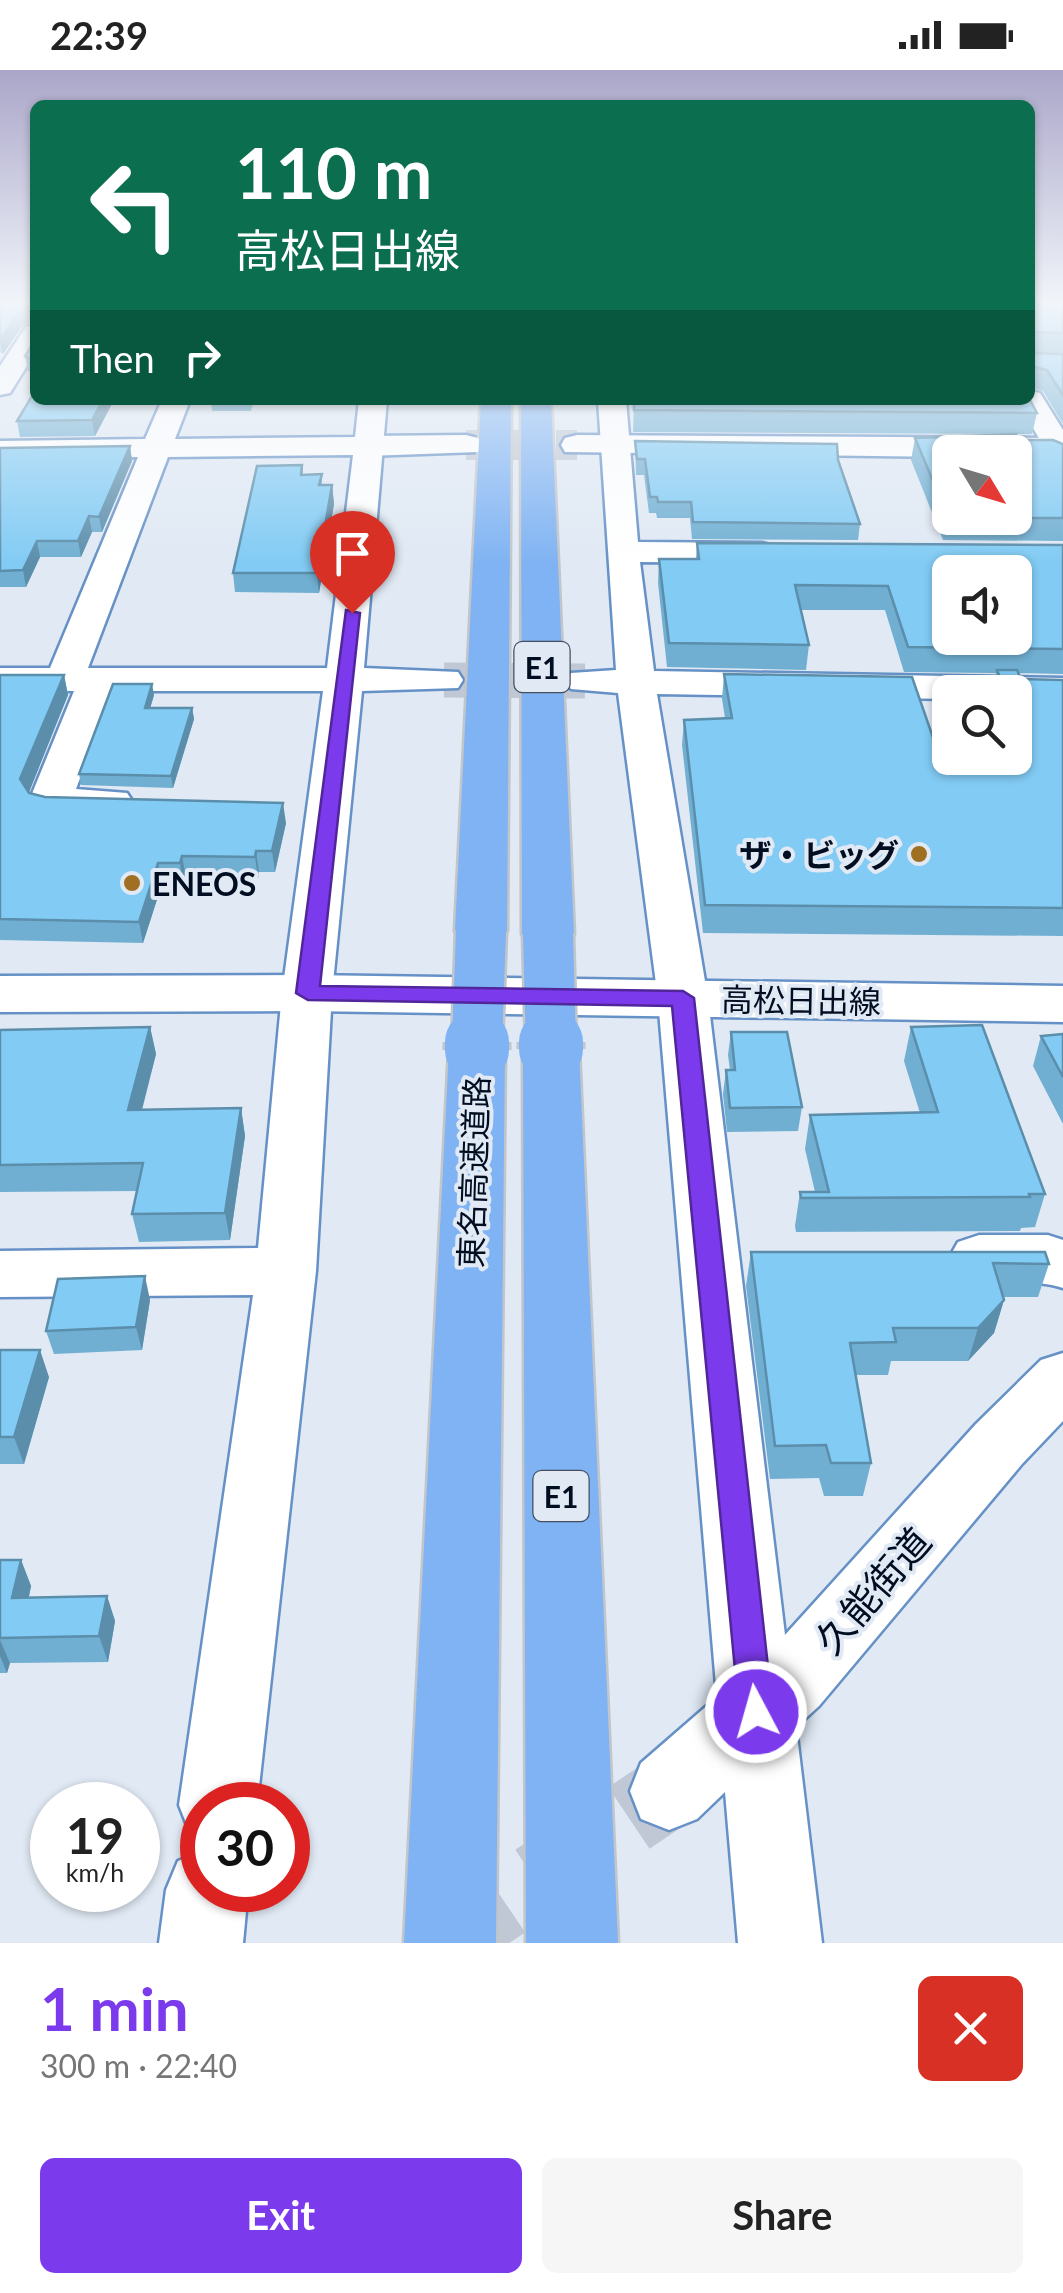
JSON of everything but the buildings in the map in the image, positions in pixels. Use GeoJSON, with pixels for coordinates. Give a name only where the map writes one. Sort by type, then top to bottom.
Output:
{"type":"FeatureCollection","features":[{"type":"Feature","properties":{"kind":"highway","name":"東名高速道路"},"geometry":{"type":"LineString","coordinates":[[450,1943],[496,405]]}},
{"type":"Feature","properties":{"kind":"highway","name":"E1"},"geometry":{"type":"LineString","coordinates":[[536,405],[572,1943]]}},
{"type":"Feature","properties":{"kind":"main road"},"geometry":{"type":"LineString","coordinates":[[370,423],[466,445]]}},
{"type":"Feature","properties":{"kind":"main road"},"geometry":{"type":"LineString","coordinates":[[601,430],[1062,451]]}},
{"type":"Feature","properties":{"kind":"main road","name":"高松日出線"},"geometry":{"type":"LineString","coordinates":[[0,994],[308,993],[1063,1004]]}},
{"type":"Feature","properties":{"kind":"street"},"geometry":{"type":"LineString","coordinates":[[148,803],[50,801],[82,679],[174,405]]}},
{"type":"Feature","properties":{"kind":"street"},"geometry":{"type":"LineString","coordinates":[[1034,405],[1062,451]]}},
{"type":"Feature","properties":{"kind":"street"},"geometry":{"type":"LineString","coordinates":[[0,450],[157,448],[370,423],[344,681],[307,807],[308,993],[286,1271],[221,1782]]}},
{"type":"Feature","properties":{"kind":"street"},"geometry":{"type":"LineString","coordinates":[[601,430],[622,552],[610,682],[683,998],[780,1943]]}},
{"type":"Feature","properties":{"kind":"street"},"geometry":{"type":"LineString","coordinates":[[622,552],[794,553]]}},
{"type":"Feature","properties":{"kind":"street"},"geometry":{"type":"LineString","coordinates":[[0,679],[444,680]]}},
{"type":"Feature","properties":{"kind":"street"},"geometry":{"type":"LineString","coordinates":[[610,682],[1063,690]]}},
{"type":"Feature","properties":{"kind":"street"},"geometry":{"type":"LineString","coordinates":[[928,1258],[1048,1258],[1063,1265]]}},
{"type":"Feature","properties":{"kind":"street"},"geometry":{"type":"LineString","coordinates":[[709,1259],[769,1259]]}},
{"type":"Feature","properties":{"kind":"street"},"geometry":{"type":"LineString","coordinates":[[0,1274],[286,1271]]}},
{"type":"Feature","properties":{"kind":"street","name":"久能街道"},"geometry":{"type":"LineString","coordinates":[[669,1791],[792,1680],[998,1444],[1063,1379]]}},
{"type":"Feature","properties":{"kind":"street"},"geometry":{"type":"LineString","coordinates":[[200,1943],[204,1912]]}},
{"type":"Feature","properties":{"kind":"tunnel"},"geometry":{"type":"LineString","coordinates":[[466,445],[577,445]]}},
{"type":"Feature","properties":{"kind":"tunnel"},"geometry":{"type":"LineString","coordinates":[[444,680],[585,681]]}},
{"type":"Feature","properties":{"kind":"tunnel"},"geometry":{"type":"LineString","coordinates":[[443,1943],[669,1791]]}},
{"type":"Feature","properties":{"kind":"place","name":"ザ・ビッグ"},"geometry":{"type":"Point","coordinates":[919,854]}},
{"type":"Feature","properties":{"kind":"place","name":"ENEOS"},"geometry":{"type":"Point","coordinates":[132,883]}},
{"type":"Feature","properties":{"kind":"route"},"geometry":{"type":"LineString","coordinates":[[352,613],[326,808],[308,993],[683,998],[756,1712]]}}]}
